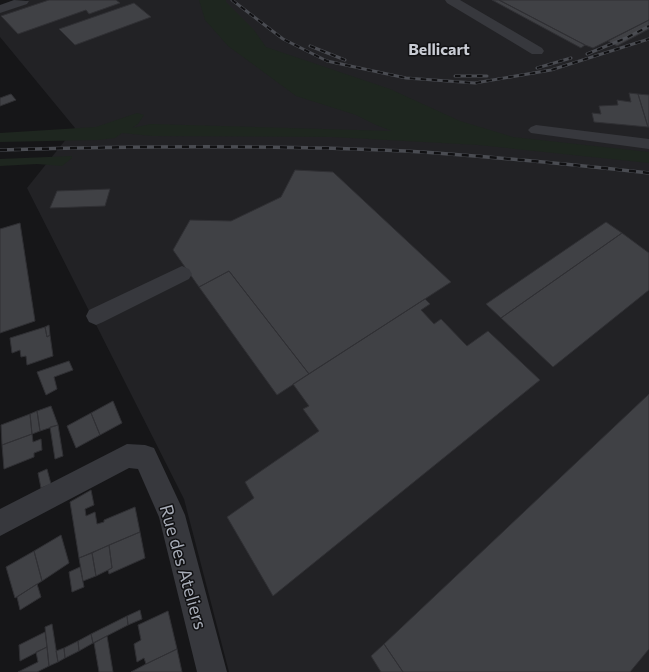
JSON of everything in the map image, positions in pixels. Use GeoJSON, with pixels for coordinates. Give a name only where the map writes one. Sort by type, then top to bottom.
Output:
{"type":"FeatureCollection","features":[{"type":"Feature","properties":{"kind":"street"},"geometry":{"type":"LineString","coordinates":[[0,9],[23,1],[21,0]]}},
{"type":"Feature","properties":{"kind":"street"},"geometry":{"type":"LineString","coordinates":[[451,0],[536,51]]}},
{"type":"Feature","properties":{"kind":"street"},"geometry":{"type":"LineString","coordinates":[[536,130],[649,144]]}},
{"type":"Feature","properties":{"kind":"street"},"geometry":{"type":"LineString","coordinates":[[96,316],[182,274]]}},
{"type":"Feature","properties":{"kind":"street","name":"Rue des Ateliers"},"geometry":{"type":"LineString","coordinates":[[0,523],[127,456],[145,457],[172,515],[212,672]]}},
{"type":"Feature","properties":{"kind":"shaded area"},"geometry":{"type":"Polygon","coordinates":[[[26,0],[649,0],[649,672],[229,672],[184,499],[27,188],[75,128],[0,37],[0,11],[28,1],[26,0]]]}},
{"type":"Feature","properties":{"kind":"shaded area"},"geometry":{"type":"Polygon","coordinates":[[[199,0],[226,0],[226,2],[254,30],[266,47],[390,89],[460,121],[513,137],[649,152],[649,163],[478,145],[332,137],[152,136],[122,133],[115,138],[98,140],[0,142],[0,133],[96,127],[137,113],[144,115],[138,124],[132,128],[151,124],[392,131],[356,115],[296,96],[228,46],[205,20],[199,0]]]}},
{"type":"Feature","properties":{"kind":"shaded area"},"geometry":{"type":"Polygon","coordinates":[[[72,156],[72,158],[62,166],[37,164],[0,166],[0,159],[72,156]]]}},
{"type":"Feature","properties":{"kind":"building"},"geometry":{"type":"Polygon","coordinates":[[[49,0],[116,0],[120,3],[89,14],[86,10],[18,34],[1,16],[49,0]]]}},
{"type":"Feature","properties":{"kind":"building"},"geometry":{"type":"Polygon","coordinates":[[[492,0],[499,0],[585,45],[581,48],[492,0]]]}},
{"type":"Feature","properties":{"kind":"building"},"geometry":{"type":"Polygon","coordinates":[[[499,0],[649,0],[649,20],[593,48],[499,0]]]}},
{"type":"Feature","properties":{"kind":"building"},"geometry":{"type":"Polygon","coordinates":[[[134,3],[151,17],[75,45],[59,29],[134,3]]]}},
{"type":"Feature","properties":{"kind":"building"},"geometry":{"type":"Polygon","coordinates":[[[649,20],[649,29],[617,46],[608,41],[649,20]]]}},
{"type":"Feature","properties":{"kind":"building"},"geometry":{"type":"Polygon","coordinates":[[[629,93],[638,94],[648,127],[594,122],[592,113],[601,114],[599,106],[618,105],[617,100],[631,102],[629,93]]]}},
{"type":"Feature","properties":{"kind":"building"},"geometry":{"type":"Polygon","coordinates":[[[11,94],[16,100],[0,106],[0,98],[11,94]]]}},
{"type":"Feature","properties":{"kind":"building"},"geometry":{"type":"Polygon","coordinates":[[[638,94],[649,95],[649,127],[648,127],[638,94]]]}},
{"type":"Feature","properties":{"kind":"building"},"geometry":{"type":"Polygon","coordinates":[[[295,170],[333,172],[451,282],[309,374],[229,271],[199,287],[173,250],[190,220],[231,221],[281,197],[295,170]]]}},
{"type":"Feature","properties":{"kind":"building"},"geometry":{"type":"Polygon","coordinates":[[[110,189],[105,206],[50,208],[57,191],[110,189]]]}},
{"type":"Feature","properties":{"kind":"building"},"geometry":{"type":"Polygon","coordinates":[[[606,222],[622,233],[501,318],[486,304],[606,222]]]}},
{"type":"Feature","properties":{"kind":"building"},"geometry":{"type":"Polygon","coordinates":[[[20,223],[35,321],[0,333],[0,229],[20,223]]]}},
{"type":"Feature","properties":{"kind":"building"},"geometry":{"type":"Polygon","coordinates":[[[622,233],[649,253],[649,290],[553,367],[501,318],[622,233]]]}},
{"type":"Feature","properties":{"kind":"building"},"geometry":{"type":"Polygon","coordinates":[[[229,271],[309,374],[277,395],[199,287],[229,271]]]}},
{"type":"Feature","properties":{"kind":"building"},"geometry":{"type":"Polygon","coordinates":[[[425,299],[430,304],[421,310],[434,324],[441,319],[467,346],[488,331],[540,380],[273,596],[227,517],[254,498],[245,482],[319,431],[303,409],[309,406],[293,384],[425,299]]]}},
{"type":"Feature","properties":{"kind":"building"},"geometry":{"type":"Polygon","coordinates":[[[49,325],[50,335],[47,337],[45,327],[49,325]]]}},
{"type":"Feature","properties":{"kind":"building"},"geometry":{"type":"Polygon","coordinates":[[[45,327],[47,337],[50,335],[53,356],[27,365],[26,356],[21,357],[20,350],[12,353],[10,338],[45,327]]]}},
{"type":"Feature","properties":{"kind":"building"},"geometry":{"type":"Polygon","coordinates":[[[69,361],[73,370],[54,377],[57,389],[46,395],[37,372],[69,361]]]}},
{"type":"Feature","properties":{"kind":"building"},"geometry":{"type":"Polygon","coordinates":[[[649,394],[649,649],[630,672],[403,672],[384,644],[649,394]]]}},
{"type":"Feature","properties":{"kind":"building"},"geometry":{"type":"Polygon","coordinates":[[[113,401],[122,423],[100,435],[91,413],[113,401]]]}},
{"type":"Feature","properties":{"kind":"building"},"geometry":{"type":"Polygon","coordinates":[[[51,406],[58,425],[40,431],[37,411],[51,406]]]}},
{"type":"Feature","properties":{"kind":"building"},"geometry":{"type":"Polygon","coordinates":[[[37,411],[40,431],[32,434],[30,414],[37,411]]]}},
{"type":"Feature","properties":{"kind":"building"},"geometry":{"type":"Polygon","coordinates":[[[91,413],[100,435],[76,448],[67,426],[91,413]]]}},
{"type":"Feature","properties":{"kind":"building"},"geometry":{"type":"Polygon","coordinates":[[[30,414],[32,434],[2,445],[1,425],[30,414]]]}},
{"type":"Feature","properties":{"kind":"building"},"geometry":{"type":"Polygon","coordinates":[[[58,425],[63,456],[55,459],[50,427],[58,425]]]}},
{"type":"Feature","properties":{"kind":"building"},"geometry":{"type":"Polygon","coordinates":[[[32,434],[33,442],[41,439],[42,450],[34,453],[34,457],[4,469],[2,445],[32,434]]]}},
{"type":"Feature","properties":{"kind":"building"},"geometry":{"type":"Polygon","coordinates":[[[47,469],[51,484],[41,488],[38,473],[47,469]]]}},
{"type":"Feature","properties":{"kind":"building"},"geometry":{"type":"Polygon","coordinates":[[[91,490],[94,505],[85,509],[86,516],[95,512],[97,524],[135,507],[140,532],[79,558],[70,502],[91,490]]]}},
{"type":"Feature","properties":{"kind":"building"},"geometry":{"type":"Polygon","coordinates":[[[140,532],[145,558],[109,574],[108,570],[112,568],[109,545],[140,532]]]}},
{"type":"Feature","properties":{"kind":"building"},"geometry":{"type":"Polygon","coordinates":[[[61,535],[69,563],[42,581],[34,551],[61,535]]]}},
{"type":"Feature","properties":{"kind":"building"},"geometry":{"type":"Polygon","coordinates":[[[109,545],[112,568],[96,576],[92,553],[109,545]]]}},
{"type":"Feature","properties":{"kind":"building"},"geometry":{"type":"Polygon","coordinates":[[[34,551],[42,581],[15,598],[6,567],[34,551]]]}},
{"type":"Feature","properties":{"kind":"building"},"geometry":{"type":"Polygon","coordinates":[[[92,553],[96,576],[83,581],[79,558],[92,553]]]}},
{"type":"Feature","properties":{"kind":"building"},"geometry":{"type":"Polygon","coordinates":[[[80,567],[84,587],[72,592],[69,572],[80,567]]]}},
{"type":"Feature","properties":{"kind":"building"},"geometry":{"type":"Polygon","coordinates":[[[37,584],[41,597],[20,610],[17,597],[37,584]]]}},
{"type":"Feature","properties":{"kind":"building"},"geometry":{"type":"Polygon","coordinates":[[[140,610],[142,619],[128,625],[127,616],[140,610]]]}},
{"type":"Feature","properties":{"kind":"building"},"geometry":{"type":"Polygon","coordinates":[[[168,611],[177,649],[146,664],[144,658],[137,662],[134,644],[141,640],[138,625],[168,611]]]}},
{"type":"Feature","properties":{"kind":"building"},"geometry":{"type":"Polygon","coordinates":[[[127,616],[128,625],[93,643],[91,634],[127,616]]]}},
{"type":"Feature","properties":{"kind":"building"},"geometry":{"type":"Polygon","coordinates":[[[52,624],[58,662],[49,666],[45,627],[52,624]]]}},
{"type":"Feature","properties":{"kind":"building"},"geometry":{"type":"Polygon","coordinates":[[[45,632],[47,647],[20,661],[19,645],[45,632]]]}},
{"type":"Feature","properties":{"kind":"building"},"geometry":{"type":"Polygon","coordinates":[[[91,634],[93,643],[79,651],[78,641],[91,634]]]}},
{"type":"Feature","properties":{"kind":"building"},"geometry":{"type":"Polygon","coordinates":[[[107,636],[113,672],[99,672],[94,643],[107,636]]]}},
{"type":"Feature","properties":{"kind":"building"},"geometry":{"type":"Polygon","coordinates":[[[78,641],[79,651],[65,658],[64,648],[78,641]]]}},
{"type":"Feature","properties":{"kind":"building"},"geometry":{"type":"Polygon","coordinates":[[[384,644],[403,672],[381,672],[371,656],[384,644]]]}},
{"type":"Feature","properties":{"kind":"building"},"geometry":{"type":"Polygon","coordinates":[[[47,647],[49,666],[37,672],[18,672],[38,662],[36,652],[47,647]]]}},
{"type":"Feature","properties":{"kind":"building"},"geometry":{"type":"Polygon","coordinates":[[[64,648],[65,658],[58,662],[56,651],[64,648]]]}},
{"type":"Feature","properties":{"kind":"building"},"geometry":{"type":"Polygon","coordinates":[[[177,649],[182,672],[131,672],[146,664],[177,649]]]}},
{"type":"Feature","properties":{"kind":"railway"},"geometry":{"type":"LineString","coordinates":[[232,0],[283,39],[327,61],[406,78],[475,83],[551,70],[649,39]]}},
{"type":"Feature","properties":{"kind":"railway"},"geometry":{"type":"LineString","coordinates":[[587,54],[626,38],[649,26]]}},
{"type":"Feature","properties":{"kind":"railway"},"geometry":{"type":"LineString","coordinates":[[310,46],[345,60]]}},
{"type":"Feature","properties":{"kind":"railway"},"geometry":{"type":"LineString","coordinates":[[537,68],[571,58]]}},
{"type":"Feature","properties":{"kind":"railway"},"geometry":{"type":"LineString","coordinates":[[455,76],[487,76]]}},
{"type":"Feature","properties":{"kind":"railway"},"geometry":{"type":"LineString","coordinates":[[0,150],[202,147],[354,149],[466,155],[649,173]]}},
{"type":"Feature","properties":{"kind":"district","name":"Bellicart"},"geometry":{"type":"Point","coordinates":[439,49]}}]}
